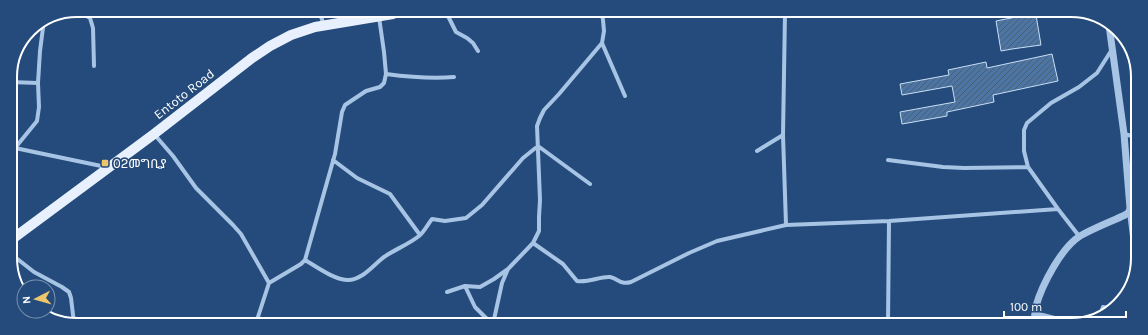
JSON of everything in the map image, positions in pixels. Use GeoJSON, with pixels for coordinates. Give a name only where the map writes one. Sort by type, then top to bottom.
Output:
{"type":"FeatureCollection","features":[{"type":"Feature","properties":{"kind":"main road","name":"Entoto Road"},"geometry":{"type":"LineString","coordinates":[[17,236],[270,46],[291,35],[315,27],[374,17]]}},
{"type":"Feature","properties":{"kind":"street"},"geometry":{"type":"LineString","coordinates":[[88,17],[93,28],[94,66]]}},
{"type":"Feature","properties":{"kind":"street"},"geometry":{"type":"LineString","coordinates":[[321,17],[324,26]]}},
{"type":"Feature","properties":{"kind":"street"},"geometry":{"type":"LineString","coordinates":[[258,318],[269,283],[302,264],[305,260],[333,160],[340,120],[345,106],[366,91],[380,87],[384,83],[386,74],[379,17]]}},
{"type":"Feature","properties":{"kind":"street"},"geometry":{"type":"LineString","coordinates":[[448,17],[456,32],[473,43],[478,51]]}},
{"type":"Feature","properties":{"kind":"street"},"geometry":{"type":"LineString","coordinates":[[447,292],[465,286],[480,287],[508,269],[533,243],[539,231],[537,126],[544,110],[602,43],[604,32],[602,17]]}},
{"type":"Feature","properties":{"kind":"street"},"geometry":{"type":"LineString","coordinates":[[786,17],[782,135],[786,225]]}},
{"type":"Feature","properties":{"kind":"street"},"geometry":{"type":"LineString","coordinates":[[17,144],[37,121],[39,107],[38,83],[40,51],[43,28]]}},
{"type":"Feature","properties":{"kind":"street"},"geometry":{"type":"LineString","coordinates":[[1109,31],[1124,134],[1131,204],[1129,212],[1131,228]]}},
{"type":"Feature","properties":{"kind":"street"},"geometry":{"type":"LineString","coordinates":[[602,43],[625,96]]}},
{"type":"Feature","properties":{"kind":"street"},"geometry":{"type":"LineString","coordinates":[[1080,236],[1058,209],[1028,167],[1024,151],[1024,130],[1027,123],[1051,104],[1079,87],[1097,73],[1112,48]]}},
{"type":"Feature","properties":{"kind":"street"},"geometry":{"type":"LineString","coordinates":[[386,74],[422,78],[454,77]]}},
{"type":"Feature","properties":{"kind":"street"},"geometry":{"type":"LineString","coordinates":[[17,82],[38,83]]}},
{"type":"Feature","properties":{"kind":"street"},"geometry":{"type":"LineString","coordinates":[[154,134],[173,156],[196,188],[241,234],[269,283]]}},
{"type":"Feature","properties":{"kind":"street"},"geometry":{"type":"LineString","coordinates":[[1124,134],[1131,136]]}},
{"type":"Feature","properties":{"kind":"street"},"geometry":{"type":"LineString","coordinates":[[757,151],[782,135]]}},
{"type":"Feature","properties":{"kind":"street"},"geometry":{"type":"LineString","coordinates":[[538,146],[590,184]]}},
{"type":"Feature","properties":{"kind":"street"},"geometry":{"type":"LineString","coordinates":[[305,260],[330,274],[347,280],[354,279],[366,272],[387,255],[402,248],[420,235],[432,219],[445,221],[466,218],[482,205],[523,158],[538,146]]}},
{"type":"Feature","properties":{"kind":"street"},"geometry":{"type":"LineString","coordinates":[[17,149],[108,168]]}},
{"type":"Feature","properties":{"kind":"street"},"geometry":{"type":"LineString","coordinates":[[333,160],[357,178],[390,194],[420,235]]}},
{"type":"Feature","properties":{"kind":"street"},"geometry":{"type":"LineString","coordinates":[[888,160],[943,167],[1028,167]]}},
{"type":"Feature","properties":{"kind":"street"},"geometry":{"type":"LineString","coordinates":[[533,243],[563,264],[577,281],[609,277],[623,283],[627,283],[717,241],[786,225],[889,221],[1058,209]]}},
{"type":"Feature","properties":{"kind":"street"},"geometry":{"type":"LineString","coordinates":[[1035,318],[1041,293],[1056,263],[1065,250],[1080,236],[1129,212]]}},
{"type":"Feature","properties":{"kind":"street"},"geometry":{"type":"LineString","coordinates":[[888,318],[889,221]]}},
{"type":"Feature","properties":{"kind":"street"},"geometry":{"type":"LineString","coordinates":[[17,259],[34,272],[69,292],[73,318]]}},
{"type":"Feature","properties":{"kind":"street"},"geometry":{"type":"LineString","coordinates":[[493,318],[502,282],[508,269]]}},
{"type":"Feature","properties":{"kind":"street"},"geometry":{"type":"LineString","coordinates":[[465,286],[475,307],[486,318]]}},
{"type":"Feature","properties":{"kind":"street"},"geometry":{"type":"LineString","coordinates":[[1035,313],[1055,318]]}},
{"type":"Feature","properties":{"kind":"building"},"geometry":{"type":"Polygon","coordinates":[[[1016,17],[1036,17],[1041,45],[1001,51],[996,21],[1016,17]]]}},
{"type":"Feature","properties":{"kind":"building"},"geometry":{"type":"Polygon","coordinates":[[[1052,54],[1058,81],[993,95],[994,102],[947,112],[947,116],[902,124],[900,112],[955,102],[952,86],[902,95],[900,84],[949,75],[948,70],[986,62],[987,68],[1052,54]]]}},
{"type":"Feature","properties":{"kind":"place","name":"02መግቢያ"},"geometry":{"type":"Point","coordinates":[105,163]}}]}
